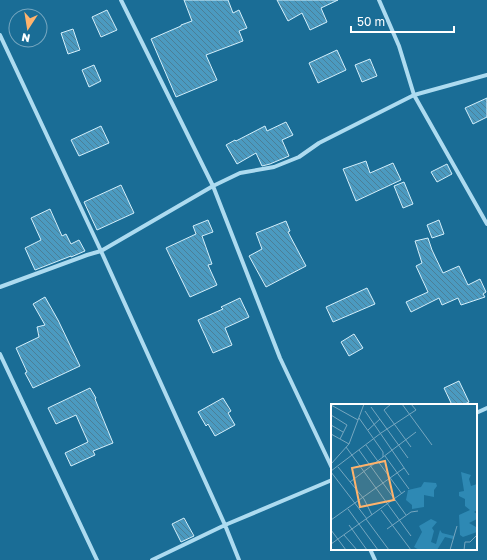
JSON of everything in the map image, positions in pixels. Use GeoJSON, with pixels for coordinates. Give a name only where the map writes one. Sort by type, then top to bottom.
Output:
{"type":"FeatureCollection","features":[{"type":"Feature","properties":{"kind":"street"},"geometry":{"type":"LineString","coordinates":[[121,0],[213,186],[280,358],[331,466]]}},
{"type":"Feature","properties":{"kind":"street"},"geometry":{"type":"LineString","coordinates":[[379,0],[399,46],[414,95],[487,224]]}},
{"type":"Feature","properties":{"kind":"street"},"geometry":{"type":"LineString","coordinates":[[0,35],[101,251],[225,525],[239,560]]}},
{"type":"Feature","properties":{"kind":"street"},"geometry":{"type":"LineString","coordinates":[[0,288],[101,251],[213,186],[240,173],[274,167],[299,157],[320,143],[414,95],[487,75]]}},
{"type":"Feature","properties":{"kind":"street"},"geometry":{"type":"LineString","coordinates":[[0,354],[96,560]]}},
{"type":"Feature","properties":{"kind":"street"},"geometry":{"type":"LineString","coordinates":[[477,413],[487,408]]}},
{"type":"Feature","properties":{"kind":"street"},"geometry":{"type":"LineString","coordinates":[[152,560],[225,525],[331,480]]}},
{"type":"Feature","properties":{"kind":"street"},"geometry":{"type":"LineString","coordinates":[[370,550],[375,560]]}},
{"type":"Feature","properties":{"kind":"building"},"geometry":{"type":"Polygon","coordinates":[[[184,0],[228,0],[233,13],[239,10],[247,28],[239,31],[243,41],[206,55],[217,80],[176,97],[151,39],[192,21],[184,0]]]}},
{"type":"Feature","properties":{"kind":"building"},"geometry":{"type":"Polygon","coordinates":[[[277,0],[338,0],[321,8],[327,22],[310,30],[302,13],[288,21],[277,0]]]}},
{"type":"Feature","properties":{"kind":"building"},"geometry":{"type":"Polygon","coordinates":[[[107,10],[117,30],[101,37],[92,17],[107,10]]]}},
{"type":"Feature","properties":{"kind":"building"},"geometry":{"type":"Polygon","coordinates":[[[73,29],[80,50],[68,54],[61,33],[73,29]]]}},
{"type":"Feature","properties":{"kind":"building"},"geometry":{"type":"Polygon","coordinates":[[[337,50],[346,70],[318,83],[309,63],[337,50]]]}},
{"type":"Feature","properties":{"kind":"building"},"geometry":{"type":"Polygon","coordinates":[[[370,59],[377,76],[362,82],[355,65],[370,59]]]}},
{"type":"Feature","properties":{"kind":"building"},"geometry":{"type":"Polygon","coordinates":[[[94,65],[101,81],[89,87],[82,70],[94,65]]]}},
{"type":"Feature","properties":{"kind":"building"},"geometry":{"type":"Polygon","coordinates":[[[487,98],[487,117],[473,124],[465,108],[487,98]]]}},
{"type":"Feature","properties":{"kind":"building"},"geometry":{"type":"Polygon","coordinates":[[[286,122],[293,135],[282,140],[289,156],[262,166],[256,153],[237,164],[226,145],[265,126],[267,131],[286,122]]]}},
{"type":"Feature","properties":{"kind":"building"},"geometry":{"type":"Polygon","coordinates":[[[101,126],[109,143],[79,156],[71,140],[101,126]]]}},
{"type":"Feature","properties":{"kind":"building"},"geometry":{"type":"Polygon","coordinates":[[[366,161],[370,173],[393,163],[401,180],[356,201],[343,169],[366,161]]]}},
{"type":"Feature","properties":{"kind":"building"},"geometry":{"type":"Polygon","coordinates":[[[447,164],[452,174],[437,182],[431,172],[447,164]]]}},
{"type":"Feature","properties":{"kind":"building"},"geometry":{"type":"Polygon","coordinates":[[[404,182],[413,204],[403,208],[394,186],[404,182]]]}},
{"type":"Feature","properties":{"kind":"building"},"geometry":{"type":"Polygon","coordinates":[[[121,185],[134,213],[97,230],[84,202],[121,185]]]}},
{"type":"Feature","properties":{"kind":"building"},"geometry":{"type":"Polygon","coordinates":[[[50,209],[62,236],[66,234],[71,244],[79,240],[85,251],[35,270],[25,248],[41,240],[31,218],[50,209]]]}},
{"type":"Feature","properties":{"kind":"building"},"geometry":{"type":"Polygon","coordinates":[[[208,220],[213,232],[202,236],[212,264],[208,265],[217,285],[190,297],[166,248],[196,234],[193,226],[208,220]]]}},
{"type":"Feature","properties":{"kind":"building"},"geometry":{"type":"Polygon","coordinates":[[[439,220],[444,234],[432,238],[427,225],[439,220]]]}},
{"type":"Feature","properties":{"kind":"building"},"geometry":{"type":"Polygon","coordinates":[[[286,221],[290,231],[288,232],[306,266],[266,287],[249,256],[262,249],[256,233],[286,221]]]}},
{"type":"Feature","properties":{"kind":"building"},"geometry":{"type":"Polygon","coordinates":[[[428,238],[443,273],[459,266],[468,285],[480,279],[486,292],[483,294],[485,297],[461,305],[458,298],[442,305],[439,298],[411,312],[406,302],[428,292],[416,266],[422,263],[415,241],[428,238]]]}},
{"type":"Feature","properties":{"kind":"building"},"geometry":{"type":"Polygon","coordinates":[[[367,288],[375,304],[333,322],[326,307],[367,288]]]}},
{"type":"Feature","properties":{"kind":"building"},"geometry":{"type":"Polygon","coordinates":[[[45,297],[80,366],[33,388],[25,373],[27,372],[16,348],[39,337],[37,327],[45,325],[33,304],[45,297]]]}},
{"type":"Feature","properties":{"kind":"building"},"geometry":{"type":"Polygon","coordinates":[[[240,298],[249,317],[225,328],[232,345],[213,353],[198,320],[223,309],[221,307],[240,298]]]}},
{"type":"Feature","properties":{"kind":"building"},"geometry":{"type":"Polygon","coordinates":[[[354,334],[363,348],[349,356],[341,342],[354,334]]]}},
{"type":"Feature","properties":{"kind":"building"},"geometry":{"type":"Polygon","coordinates":[[[459,381],[469,402],[465,404],[452,404],[444,388],[459,381]]]}},
{"type":"Feature","properties":{"kind":"building"},"geometry":{"type":"Polygon","coordinates":[[[90,388],[96,398],[95,399],[113,443],[93,451],[95,455],[71,466],[65,453],[88,442],[76,415],[56,424],[48,408],[90,388]]]}},
{"type":"Feature","properties":{"kind":"building"},"geometry":{"type":"Polygon","coordinates":[[[223,398],[231,411],[228,413],[235,425],[215,436],[208,424],[206,426],[198,412],[223,398]]]}},
{"type":"Feature","properties":{"kind":"building"},"geometry":{"type":"Polygon","coordinates":[[[184,518],[194,536],[181,542],[172,524],[184,518]]]}}]}
